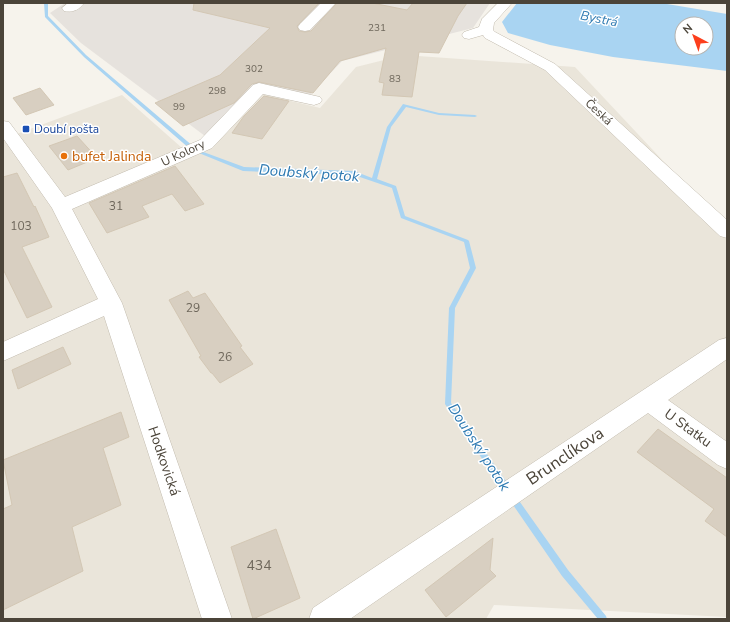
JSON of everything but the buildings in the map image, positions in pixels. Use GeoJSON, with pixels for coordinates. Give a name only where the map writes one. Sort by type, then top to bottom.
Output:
{"type":"FeatureCollection","features":[{"type":"Feature","properties":{"kind":"street"},"geometry":{"type":"LineString","coordinates":[[305,27],[329,3]]}},
{"type":"Feature","properties":{"kind":"street"},"geometry":{"type":"LineString","coordinates":[[469,35],[486,30],[487,22],[505,3]]}},
{"type":"Feature","properties":{"kind":"street","name":"Česká"},"geometry":{"type":"LineString","coordinates":[[486,30],[490,35],[550,67],[727,231]]}},
{"type":"Feature","properties":{"kind":"street","name":"U Kolory"},"geometry":{"type":"LineString","coordinates":[[61,206],[206,144],[258,88],[314,100]]}},
{"type":"Feature","properties":{"kind":"street","name":"Hodkovická"},"geometry":{"type":"LineString","coordinates":[[3,126],[61,206],[111,303],[217,619]]}},
{"type":"Feature","properties":{"kind":"street"},"geometry":{"type":"LineString","coordinates":[[3,352],[111,303]]}},
{"type":"Feature","properties":{"kind":"street","name":"Brunclíkova"},"geometry":{"type":"LineString","coordinates":[[324,619],[727,347]]}},
{"type":"Feature","properties":{"kind":"street","name":"U Statku"},"geometry":{"type":"LineString","coordinates":[[649,400],[727,456]]}},
{"type":"Feature","properties":{"kind":"shaded area"},"geometry":{"type":"Polygon","coordinates":[[[65,3],[490,3],[473,28],[342,61],[310,95],[259,85],[205,136],[81,43],[50,13],[65,3]]]}},
{"type":"Feature","properties":{"kind":"shaded area"},"geometry":{"type":"Polygon","coordinates":[[[404,55],[575,67],[727,229],[727,617],[494,605],[486,619],[3,619],[3,139],[122,95],[190,155],[258,93],[320,108],[356,67],[404,55]]]}},
{"type":"Feature","properties":{"kind":"water","name":"Bystrá"},"geometry":{"type":"Polygon","coordinates":[[[517,3],[661,3],[727,14],[727,71],[613,57],[550,45],[508,33],[502,22],[517,3]]]}},
{"type":"Feature","properties":{"kind":"waterway","name":"Doubský potok"},"geometry":{"type":"LineString","coordinates":[[46,3],[46,16],[85,56],[192,148]]}},
{"type":"Feature","properties":{"kind":"waterway"},"geometry":{"type":"LineString","coordinates":[[374,180],[389,127],[405,105],[439,114],[475,116]]}},
{"type":"Feature","properties":{"kind":"waterway","name":"Doubský potok"},"geometry":{"type":"LineString","coordinates":[[196,151],[243,169],[354,173],[374,180]]}},
{"type":"Feature","properties":{"kind":"waterway","name":"Doubský potok"},"geometry":{"type":"LineString","coordinates":[[374,180],[394,187],[403,217],[466,241],[473,268],[452,308],[448,404],[507,489]]}},
{"type":"Feature","properties":{"kind":"waterway","name":"Doubský potok"},"geometry":{"type":"LineString","coordinates":[[512,497],[565,573],[603,619]]}},
{"type":"Feature","properties":{"kind":"place","name":"Doubí pošta"},"geometry":{"type":"Point","coordinates":[26,129]}},
{"type":"Feature","properties":{"kind":"place","name":"bufet Jalinda"},"geometry":{"type":"Point","coordinates":[64,156]}}]}
